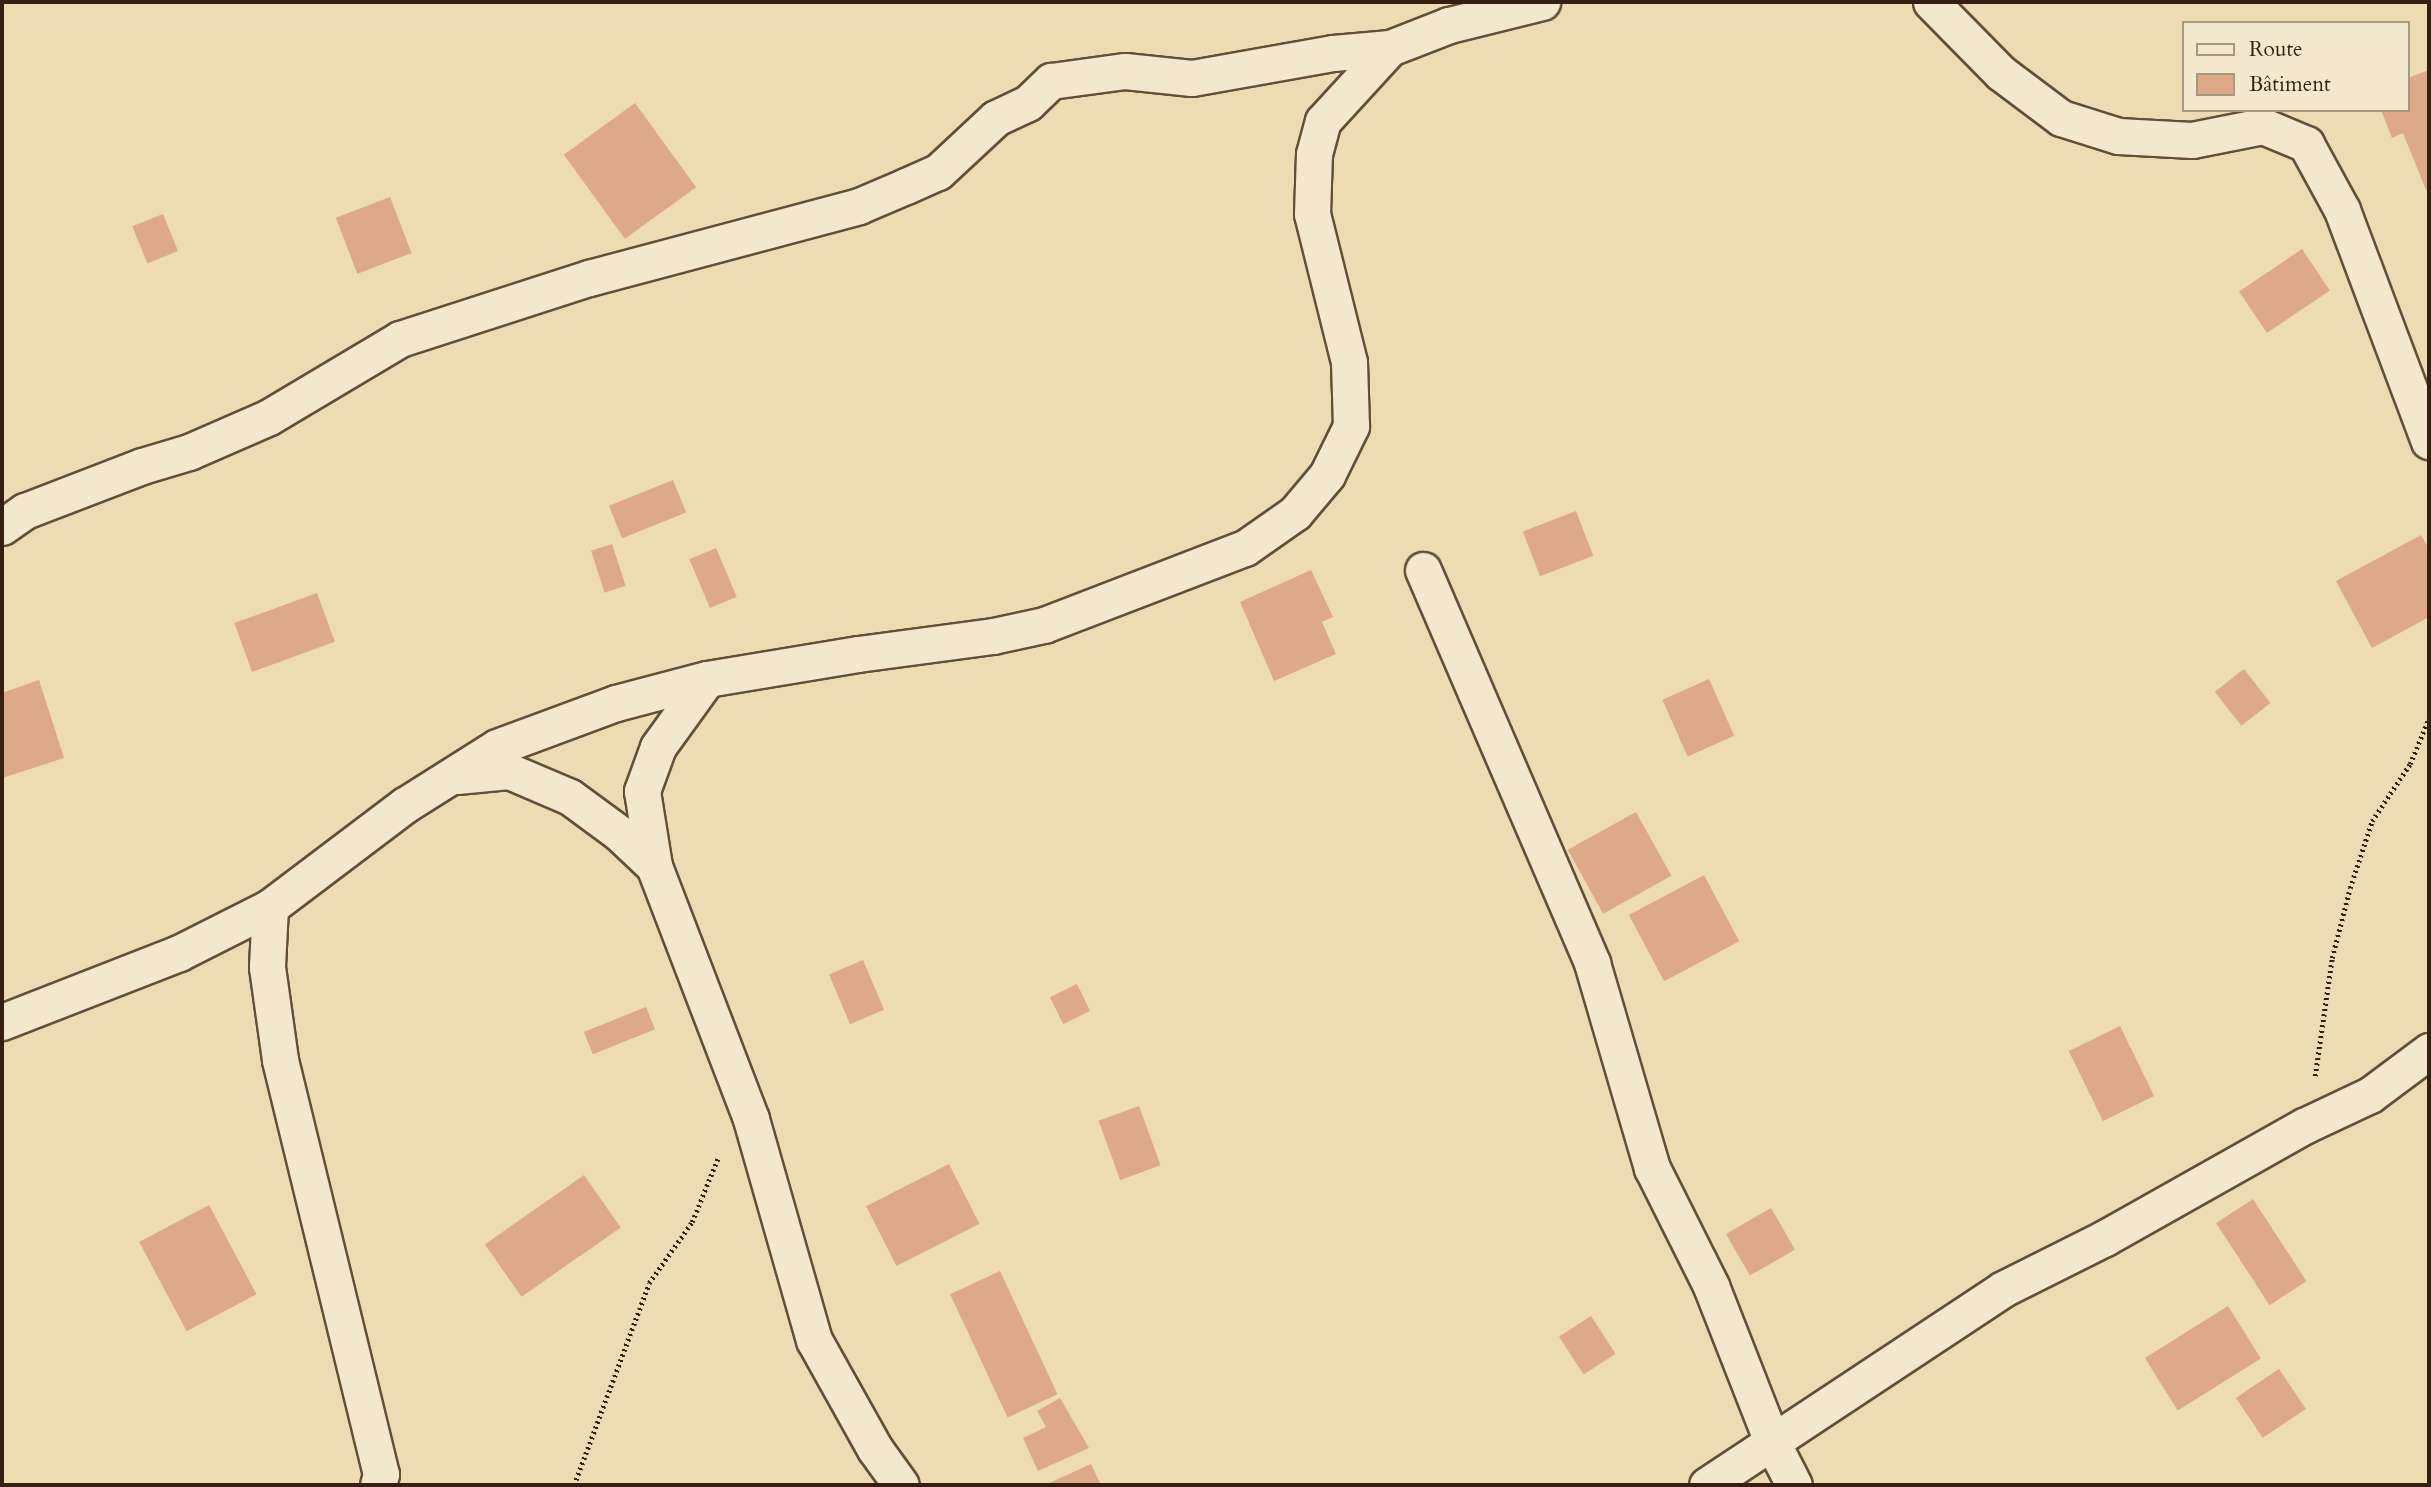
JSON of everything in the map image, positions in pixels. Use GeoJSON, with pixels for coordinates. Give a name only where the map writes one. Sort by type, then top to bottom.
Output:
{"type":"FeatureCollection","features":[{"type":"Feature","properties":{"kind":"street"},"geometry":{"type":"LineString","coordinates":[[2,1022],[179,953],[270,907],[405,805],[497,747],[616,703],[707,679],[858,654],[993,636],[1044,625],[1245,548],[1295,513],[1327,475],[1351,426],[1349,362],[1312,214],[1314,154],[1323,121],[1390,48],[1451,13],[1542,2]]}},
{"type":"Feature","properties":{"kind":"street"},"geometry":{"type":"LineString","coordinates":[[1931,2],[2001,73],[2061,118],[2118,136],[2192,140],[2263,126],[2306,144],[2342,210],[2429,441]]}},
{"type":"Feature","properties":{"kind":"street"},"geometry":{"type":"LineString","coordinates":[[2,527],[25,511],[142,466],[189,452],[270,416],[324,386],[356,363],[400,340],[589,278],[859,206],[906,186],[938,172],[996,118],[1028,103],[1051,80],[1125,71],[1192,78],[1333,53],[1390,48]]}},
{"type":"Feature","properties":{"kind":"street"},"geometry":{"type":"LineString","coordinates":[[1423,570],[1592,963],[1652,1168],[1711,1286],[1772,1442],[1794,1485]]}},
{"type":"Feature","properties":{"kind":"street"},"geometry":{"type":"LineString","coordinates":[[707,679],[657,747],[642,791],[654,866],[751,1119],[814,1339],[875,1449],[901,1485]]}},
{"type":"Feature","properties":{"kind":"street"},"geometry":{"type":"LineString","coordinates":[[449,777],[509,771],[570,797],[618,833],[654,866]]}},
{"type":"Feature","properties":{"kind":"street"},"geometry":{"type":"LineString","coordinates":[[270,907],[267,967],[280,1059],[381,1474],[378,1485]]}},
{"type":"Feature","properties":{"kind":"street"},"geometry":{"type":"LineString","coordinates":[[1707,1485],[2003,1289],[2105,1238],[2304,1126],[2370,1095],[2429,1051]]}},
{"type":"Feature","properties":{"kind":"path"},"geometry":{"type":"LineString","coordinates":[[2304,1126],[2320,1048],[2332,958],[2350,888],[2372,821],[2410,764],[2429,718]]}},
{"type":"Feature","properties":{"kind":"path"},"geometry":{"type":"LineString","coordinates":[[574,1485],[649,1283],[692,1222],[732,1129],[751,1119]]}},
{"type":"Feature","properties":{"kind":"building"},"geometry":{"type":"Polygon","coordinates":[[[2429,70],[2429,189],[2426,190],[2403,133],[2392,138],[2382,112],[2410,112],[2410,77],[2429,70]]]}},
{"type":"Feature","properties":{"kind":"building"},"geometry":{"type":"Polygon","coordinates":[[[635,103],[696,187],[625,239],[564,155],[635,103]]]}},
{"type":"Feature","properties":{"kind":"building"},"geometry":{"type":"Polygon","coordinates":[[[390,197],[412,253],[357,274],[336,218],[390,197]]]}},
{"type":"Feature","properties":{"kind":"building"},"geometry":{"type":"Polygon","coordinates":[[[163,214],[178,251],[147,263],[132,226],[163,214]]]}},
{"type":"Feature","properties":{"kind":"building"},"geometry":{"type":"Polygon","coordinates":[[[2302,249],[2330,290],[2267,333],[2239,291],[2302,249]]]}},
{"type":"Feature","properties":{"kind":"building"},"geometry":{"type":"Polygon","coordinates":[[[673,480],[686,512],[622,538],[609,506],[673,480]]]}},
{"type":"Feature","properties":{"kind":"building"},"geometry":{"type":"Polygon","coordinates":[[[1576,511],[1593,556],[1540,576],[1523,531],[1576,511]]]}},
{"type":"Feature","properties":{"kind":"building"},"geometry":{"type":"Polygon","coordinates":[[[2421,535],[2429,549],[2429,617],[2372,648],[2336,581],[2421,535]]]}},
{"type":"Feature","properties":{"kind":"building"},"geometry":{"type":"Polygon","coordinates":[[[612,544],[626,586],[605,593],[591,551],[612,544]]]}},
{"type":"Feature","properties":{"kind":"building"},"geometry":{"type":"Polygon","coordinates":[[[716,548],[737,597],[710,608],[689,559],[716,548]]]}},
{"type":"Feature","properties":{"kind":"building"},"geometry":{"type":"Polygon","coordinates":[[[1311,570],[1333,617],[1322,622],[1336,654],[1274,681],[1240,602],[1311,570]]]}},
{"type":"Feature","properties":{"kind":"building"},"geometry":{"type":"Polygon","coordinates":[[[317,593],[335,642],[252,672],[234,623],[317,593]]]}},
{"type":"Feature","properties":{"kind":"building"},"geometry":{"type":"Polygon","coordinates":[[[2244,669],[2270,703],[2241,726],[2215,692],[2244,669]]]}},
{"type":"Feature","properties":{"kind":"building"},"geometry":{"type":"Polygon","coordinates":[[[1709,679],[1734,736],[1688,756],[1662,700],[1709,679]]]}},
{"type":"Feature","properties":{"kind":"building"},"geometry":{"type":"Polygon","coordinates":[[[39,680],[64,758],[2,778],[2,693],[39,680]]]}},
{"type":"Feature","properties":{"kind":"building"},"geometry":{"type":"Polygon","coordinates":[[[1636,812],[1671,876],[1603,914],[1568,850],[1636,812]]]}},
{"type":"Feature","properties":{"kind":"building"},"geometry":{"type":"Polygon","coordinates":[[[1704,875],[1739,941],[1664,981],[1629,915],[1704,875]]]}},
{"type":"Feature","properties":{"kind":"building"},"geometry":{"type":"Polygon","coordinates":[[[863,960],[884,1010],[850,1024],[829,974],[863,960]]]}},
{"type":"Feature","properties":{"kind":"building"},"geometry":{"type":"Polygon","coordinates":[[[1077,984],[1090,1011],[1063,1024],[1050,997],[1077,984]]]}},
{"type":"Feature","properties":{"kind":"building"},"geometry":{"type":"Polygon","coordinates":[[[646,1007],[655,1029],[593,1054],[584,1032],[646,1007]]]}},
{"type":"Feature","properties":{"kind":"building"},"geometry":{"type":"Polygon","coordinates":[[[2120,1026],[2154,1096],[2103,1121],[2069,1051],[2120,1026]]]}},
{"type":"Feature","properties":{"kind":"building"},"geometry":{"type":"Polygon","coordinates":[[[1139,1106],[1161,1165],[1120,1180],[1099,1121],[1139,1106]]]}},
{"type":"Feature","properties":{"kind":"building"},"geometry":{"type":"Polygon","coordinates":[[[949,1164],[979,1224],[897,1266],[866,1206],[949,1164]]]}},
{"type":"Feature","properties":{"kind":"building"},"geometry":{"type":"Polygon","coordinates":[[[584,1175],[621,1227],[522,1297],[485,1244],[584,1175]]]}},
{"type":"Feature","properties":{"kind":"building"},"geometry":{"type":"Polygon","coordinates":[[[2253,1199],[2306,1281],[2269,1305],[2216,1223],[2253,1199]]]}},
{"type":"Feature","properties":{"kind":"building"},"geometry":{"type":"Polygon","coordinates":[[[209,1205],[256,1294],[187,1331],[139,1242],[209,1205]]]}},
{"type":"Feature","properties":{"kind":"building"},"geometry":{"type":"Polygon","coordinates":[[[1771,1208],[1795,1250],[1750,1276],[1726,1234],[1771,1208]]]}},
{"type":"Feature","properties":{"kind":"building"},"geometry":{"type":"Polygon","coordinates":[[[1000,1271],[1057,1394],[1008,1418],[950,1294],[1000,1271]]]}},
{"type":"Feature","properties":{"kind":"building"},"geometry":{"type":"Polygon","coordinates":[[[2228,1306],[2261,1359],[2178,1411],[2145,1358],[2228,1306]]]}},
{"type":"Feature","properties":{"kind":"building"},"geometry":{"type":"Polygon","coordinates":[[[1591,1316],[1616,1354],[1584,1374],[1559,1337],[1591,1316]]]}},
{"type":"Feature","properties":{"kind":"building"},"geometry":{"type":"Polygon","coordinates":[[[2279,1369],[2306,1409],[2263,1438],[2236,1398],[2279,1369]]]}},
{"type":"Feature","properties":{"kind":"building"},"geometry":{"type":"Polygon","coordinates":[[[1060,1398],[1089,1448],[1038,1471],[1023,1438],[1046,1427],[1037,1411],[1060,1398]]]}},
{"type":"Feature","properties":{"kind":"building"},"geometry":{"type":"Polygon","coordinates":[[[1091,1464],[1101,1485],[1045,1485],[1091,1464]]]}}]}
